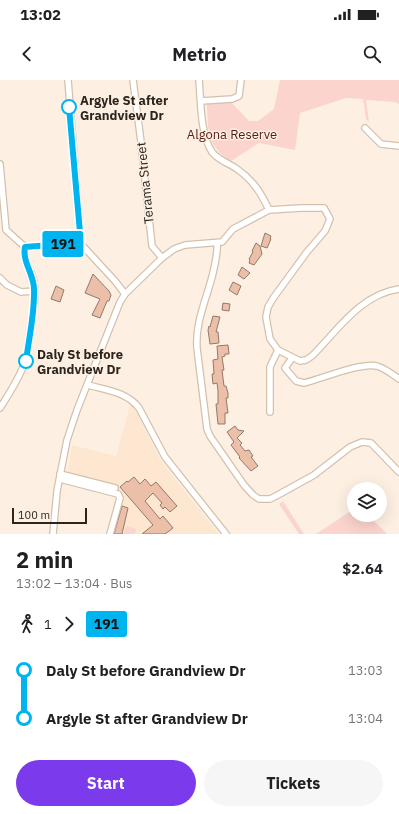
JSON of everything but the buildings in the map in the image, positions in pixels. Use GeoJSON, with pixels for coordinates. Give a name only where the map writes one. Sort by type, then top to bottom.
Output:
{"type":"FeatureCollection","features":[{"type":"Feature","properties":{"kind":"street"},"geometry":{"type":"LineString","coordinates":[[68,80],[81,244]]}},
{"type":"Feature","properties":{"kind":"street","name":"Terama Street"},"geometry":{"type":"LineString","coordinates":[[132,80],[141,142],[152,246],[162,258]]}},
{"type":"Feature","properties":{"kind":"street"},"geometry":{"type":"LineString","coordinates":[[199,80],[204,130],[212,152],[221,161],[236,169],[248,178],[262,193],[269,210]]}},
{"type":"Feature","properties":{"kind":"street"},"geometry":{"type":"LineString","coordinates":[[201,101],[232,99],[239,96],[241,80]]}},
{"type":"Feature","properties":{"kind":"street"},"geometry":{"type":"LineString","coordinates":[[365,128],[381,144],[399,146]]}},
{"type":"Feature","properties":{"kind":"street"},"geometry":{"type":"LineString","coordinates":[[0,164],[6,230],[25,247],[75,243],[81,244],[125,294]]}},
{"type":"Feature","properties":{"kind":"street"},"geometry":{"type":"LineString","coordinates":[[53,534],[54,512],[67,440],[120,302],[125,294],[162,258],[174,249],[185,245],[217,243],[224,240],[233,229],[269,210],[324,208],[330,219],[325,231],[292,272],[268,307],[266,317],[270,339],[278,350],[300,361],[306,360],[312,356],[345,320],[363,304],[378,295],[399,289]]}},
{"type":"Feature","properties":{"kind":"street"},"geometry":{"type":"LineString","coordinates":[[217,243],[218,250],[196,336],[197,348],[207,428],[210,436],[244,485],[259,500],[270,499],[314,474],[350,447],[362,442],[371,443],[399,472]]}},
{"type":"Feature","properties":{"kind":"street"},"geometry":{"type":"LineString","coordinates":[[0,408],[12,390],[26,361],[34,307],[34,281],[25,260],[25,247]]}},
{"type":"Feature","properties":{"kind":"street"},"geometry":{"type":"LineString","coordinates":[[0,278],[7,285],[21,292],[34,291]]}},
{"type":"Feature","properties":{"kind":"street"},"geometry":{"type":"LineString","coordinates":[[270,412],[270,367],[278,350]]}},
{"type":"Feature","properties":{"kind":"street"},"geometry":{"type":"LineString","coordinates":[[292,358],[285,368],[296,381],[304,384],[362,366],[376,366],[390,372],[399,379]]}},
{"type":"Feature","properties":{"kind":"street"},"geometry":{"type":"LineString","coordinates":[[88,385],[125,396],[133,401],[139,408],[165,457],[226,534]]}},
{"type":"Feature","properties":{"kind":"street"},"geometry":{"type":"LineString","coordinates":[[60,476],[115,488]]}},
{"type":"Feature","properties":{"kind":"street"},"geometry":{"type":"LineString","coordinates":[[60,476],[118,494],[120,498],[110,534]]}},
{"type":"Feature","properties":{"kind":"shaded area"},"geometry":{"type":"Polygon","coordinates":[[[131,402],[161,461],[219,534],[112,534],[122,495],[121,493],[67,478],[72,445],[116,456],[131,402]]]}},
{"type":"Feature","properties":{"kind":"green space","name":"Algona Reserve"},"geometry":{"type":"Polygon","coordinates":[[[280,80],[399,80],[399,104],[395,102],[366,100],[369,122],[366,119],[363,99],[346,98],[300,113],[295,150],[259,143],[231,161],[217,149],[210,136],[208,129],[207,103],[231,102],[249,121],[258,121],[274,109],[280,80]]]}},
{"type":"Feature","properties":{"kind":"green space"},"geometry":{"type":"Polygon","coordinates":[[[283,501],[304,534],[299,534],[279,504],[283,501]]]}},
{"type":"Feature","properties":{"kind":"green space"},"geometry":{"type":"Polygon","coordinates":[[[347,514],[347,522],[375,522],[387,534],[316,534],[347,514]]]}},
{"type":"Feature","properties":{"kind":"green space"},"geometry":{"type":"Polygon","coordinates":[[[126,526],[136,529],[135,534],[124,534],[126,526]]]}},
{"type":"Feature","properties":{"kind":"bus line","name":"191"},"geometry":{"type":"LineString","coordinates":[[26,361],[34,307],[34,281],[25,260],[25,247],[75,243],[81,244],[69,107]]}},
{"type":"Feature","properties":{"kind":"place","name":"Argyle St after Grandview Dr"},"geometry":{"type":"Point","coordinates":[69,107]}},
{"type":"Feature","properties":{"kind":"place","name":"Daly St before Grandview Dr"},"geometry":{"type":"Point","coordinates":[26,361]}}]}
